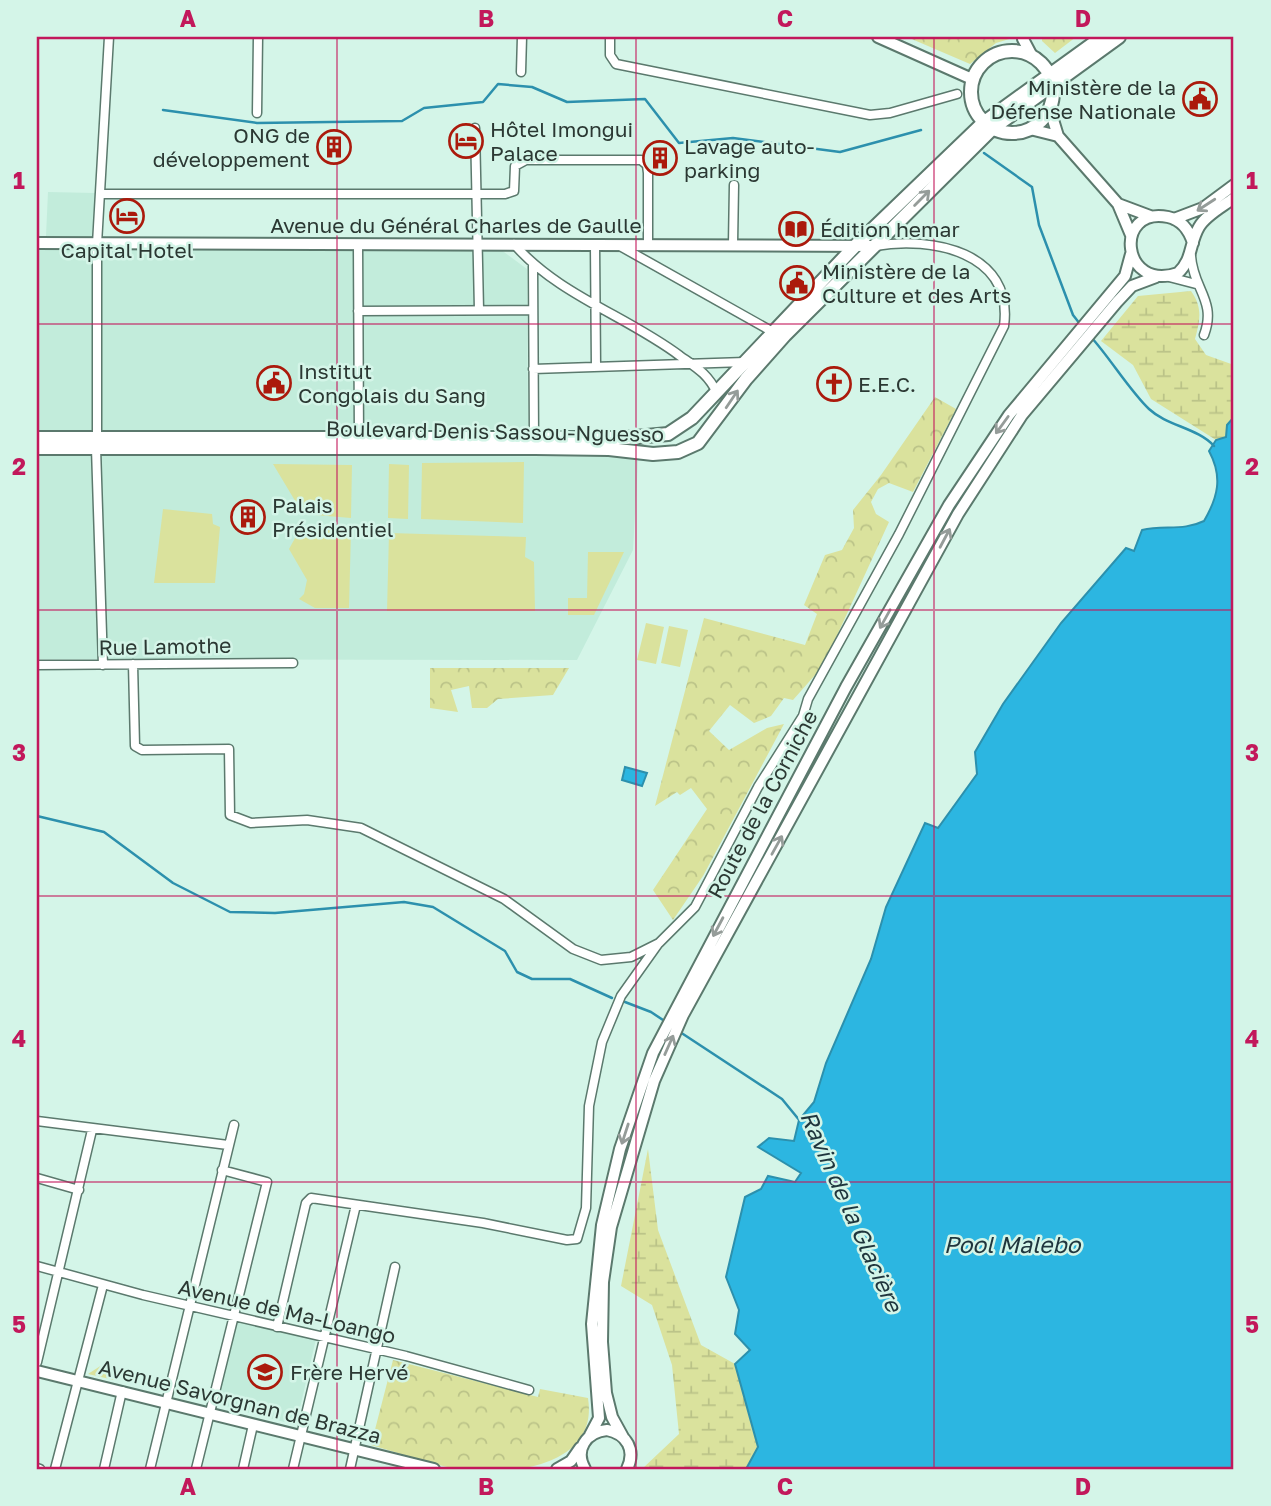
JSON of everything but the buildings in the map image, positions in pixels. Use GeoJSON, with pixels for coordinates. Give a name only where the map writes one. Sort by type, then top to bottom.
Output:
{"type":"FeatureCollection","features":[{"type":"Feature","properties":{"kind":"main road"},"geometry":{"type":"LineString","coordinates":[[878,37],[972,79]]}},
{"type":"Feature","properties":{"kind":"main road","name":"Boulevard Denis Sassou-Nguesso"},"geometry":{"type":"LineString","coordinates":[[37,448],[96,443],[359,442],[660,436],[677,430],[717,393],[855,247],[988,126],[1102,37]]}},
{"type":"Feature","properties":{"kind":"main road","name":"Boulevard Denis Sassou-Nguesso"},"geometry":{"type":"LineString","coordinates":[[1051,79],[1119,37]]}},
{"type":"Feature","properties":{"kind":"main road"},"geometry":{"type":"LineString","coordinates":[[1058,136],[1030,130],[1005,133],[988,126],[971,102],[972,79],[985,61],[1021,42],[1051,79],[1050,110],[1058,136],[1118,204],[1131,234],[1131,254],[1144,271],[1156,277],[1178,273],[1191,257],[1193,243],[1205,219],[1234,198]]}},
{"type":"Feature","properties":{"kind":"main road"},"geometry":{"type":"LineString","coordinates":[[1030,130],[1050,110]]}},
{"type":"Feature","properties":{"kind":"main road","name":"Boulevard Denis Sassou-Nguesso"},"geometry":{"type":"LineString","coordinates":[[359,442],[589,449],[653,454],[687,449],[710,431],[758,365],[988,126]]}},
{"type":"Feature","properties":{"kind":"main road"},"geometry":{"type":"LineString","coordinates":[[1118,204],[1150,216],[1174,219],[1203,208],[1234,185]]}},
{"type":"Feature","properties":{"kind":"main road"},"geometry":{"type":"LineString","coordinates":[[1131,234],[1138,224],[1150,216]]}},
{"type":"Feature","properties":{"kind":"main road"},"geometry":{"type":"LineString","coordinates":[[1174,219],[1190,233],[1193,243]]}},
{"type":"Feature","properties":{"kind":"main road","name":"Avenue du Général Charles de Gaulle"},"geometry":{"type":"LineString","coordinates":[[37,243],[478,243],[620,246],[733,243],[875,246]]}},
{"type":"Feature","properties":{"kind":"main road","name":"Route de la Corniche"},"geometry":{"type":"LineString","coordinates":[[1113,299],[1125,276],[1131,254]]}},
{"type":"Feature","properties":{"kind":"main road","name":"Route de la Corniche"},"geometry":{"type":"LineString","coordinates":[[585,1469],[580,1452],[598,1418],[592,1324],[607,1226],[620,1149],[653,1053],[846,687],[979,456],[1009,415],[1113,299],[1132,286],[1156,277]]}},
{"type":"Feature","properties":{"kind":"main road","name":"Boulevard Denis Sassou-Nguesso"},"geometry":{"type":"LineString","coordinates":[[37,438],[96,443]]}},
{"type":"Feature","properties":{"kind":"main road","name":"Route de la Corniche"},"geometry":{"type":"LineString","coordinates":[[607,1226],[602,1342],[608,1406],[631,1453],[629,1467]]}},
{"type":"Feature","properties":{"kind":"main road","name":"Avenue Savorgnan de Brazza"},"geometry":{"type":"LineString","coordinates":[[37,1371],[165,1401],[404,1465],[434,1469]]}},
{"type":"Feature","properties":{"kind":"main road"},"geometry":{"type":"LineString","coordinates":[[558,1469],[572,1461],[587,1439],[607,1430],[624,1437]]}},
{"type":"Feature","properties":{"kind":"street"},"geometry":{"type":"LineString","coordinates":[[103,665],[96,443],[97,244],[108,37]]}},
{"type":"Feature","properties":{"kind":"street"},"geometry":{"type":"LineString","coordinates":[[257,113],[258,37]]}},
{"type":"Feature","properties":{"kind":"street"},"geometry":{"type":"LineString","coordinates":[[521,72],[522,37]]}},
{"type":"Feature","properties":{"kind":"street"},"geometry":{"type":"LineString","coordinates":[[610,37],[610,55],[615,64],[870,115],[890,113],[957,94]]}},
{"type":"Feature","properties":{"kind":"street"},"geometry":{"type":"LineString","coordinates":[[475,128],[479,310]]}},
{"type":"Feature","properties":{"kind":"street"},"geometry":{"type":"LineString","coordinates":[[100,194],[513,192],[515,166],[526,160],[641,160],[647,165],[648,173],[648,245]]}},
{"type":"Feature","properties":{"kind":"street"},"geometry":{"type":"LineString","coordinates":[[733,243],[734,185]]}},
{"type":"Feature","properties":{"kind":"street"},"geometry":{"type":"LineString","coordinates":[[277,1327],[308,1199],[483,1223],[567,1240],[577,1239],[586,1208],[589,1107],[602,1042],[618,1002],[659,943],[695,906],[758,787],[803,716],[808,699],[899,534],[1004,326],[1006,310],[1002,293],[996,279],[979,261],[956,251],[922,244],[893,243],[875,246]]}},
{"type":"Feature","properties":{"kind":"street"},"geometry":{"type":"LineString","coordinates":[[358,244],[359,442]]}},
{"type":"Feature","properties":{"kind":"street"},"geometry":{"type":"LineString","coordinates":[[514,244],[533,266],[648,332],[708,375],[717,393]]}},
{"type":"Feature","properties":{"kind":"street"},"geometry":{"type":"LineString","coordinates":[[595,245],[596,367]]}},
{"type":"Feature","properties":{"kind":"street"},"geometry":{"type":"LineString","coordinates":[[620,246],[773,332]]}},
{"type":"Feature","properties":{"kind":"street"},"geometry":{"type":"LineString","coordinates":[[1191,257],[1196,284],[1209,306],[1204,335]]}},
{"type":"Feature","properties":{"kind":"street"},"geometry":{"type":"LineString","coordinates":[[533,266],[534,438]]}},
{"type":"Feature","properties":{"kind":"street"},"geometry":{"type":"LineString","coordinates":[[1168,276],[1196,284]]}},
{"type":"Feature","properties":{"kind":"street"},"geometry":{"type":"LineString","coordinates":[[358,312],[533,310]]}},
{"type":"Feature","properties":{"kind":"street"},"geometry":{"type":"LineString","coordinates":[[533,369],[745,362]]}},
{"type":"Feature","properties":{"kind":"street","name":"Rue Lamothe"},"geometry":{"type":"LineString","coordinates":[[37,665],[293,663]]}},
{"type":"Feature","properties":{"kind":"street"},"geometry":{"type":"LineString","coordinates":[[133,664],[135,746],[142,750],[229,749],[230,815],[250,822],[307,820],[361,828],[504,899],[573,949],[601,960],[631,957],[659,943]]}},
{"type":"Feature","properties":{"kind":"street"},"geometry":{"type":"LineString","coordinates":[[37,1121],[228,1145]]}},
{"type":"Feature","properties":{"kind":"street"},"geometry":{"type":"LineString","coordinates":[[150,1469],[234,1125]]}},
{"type":"Feature","properties":{"kind":"street"},"geometry":{"type":"LineString","coordinates":[[37,1362],[92,1130]]}},
{"type":"Feature","properties":{"kind":"street"},"geometry":{"type":"LineString","coordinates":[[196,1469],[267,1182],[222,1170]]}},
{"type":"Feature","properties":{"kind":"street"},"geometry":{"type":"LineString","coordinates":[[37,1178],[79,1191]]}},
{"type":"Feature","properties":{"kind":"street"},"geometry":{"type":"LineString","coordinates":[[293,1469],[356,1205]]}},
{"type":"Feature","properties":{"kind":"street","name":"Avenue de Ma-Loango"},"geometry":{"type":"LineString","coordinates":[[37,1265],[103,1284],[375,1349],[530,1390]]}},
{"type":"Feature","properties":{"kind":"street"},"geometry":{"type":"LineString","coordinates":[[349,1469],[395,1267]]}},
{"type":"Feature","properties":{"kind":"street"},"geometry":{"type":"LineString","coordinates":[[55,1469],[103,1284]]}},
{"type":"Feature","properties":{"kind":"street"},"geometry":{"type":"LineString","coordinates":[[104,1469],[122,1391]]}},
{"type":"Feature","properties":{"kind":"street"},"geometry":{"type":"LineString","coordinates":[[243,1469],[253,1425]]}},
{"type":"Feature","properties":{"kind":"shaded area"},"geometry":{"type":"Polygon","coordinates":[[[48,192],[95,193],[92,237],[485,238],[527,269],[528,429],[37,432],[37,237],[46,236],[48,192]]]}},
{"type":"Feature","properties":{"kind":"shaded area"},"geometry":{"type":"Polygon","coordinates":[[[37,453],[618,457],[638,461],[633,550],[577,660],[37,659],[37,453]]]}},
{"type":"Feature","properties":{"kind":"shaded area","name":"Frère Hervé"},"geometry":{"type":"Polygon","coordinates":[[[235,1320],[316,1339],[296,1425],[215,1404],[235,1320]]]}},
{"type":"Feature","properties":{"kind":"green space"},"geometry":{"type":"Polygon","coordinates":[[[907,37],[1016,37],[996,43],[970,64],[907,37]]]}},
{"type":"Feature","properties":{"kind":"green space"},"geometry":{"type":"Polygon","coordinates":[[[1042,37],[1076,37],[1055,53],[1042,41],[1042,37]]]}},
{"type":"Feature","properties":{"kind":"green space"},"geometry":{"type":"Polygon","coordinates":[[[1191,291],[1199,314],[1195,339],[1206,355],[1234,365],[1234,417],[1227,425],[1226,437],[1216,440],[1151,399],[1133,365],[1101,341],[1138,296],[1191,291]]]}},
{"type":"Feature","properties":{"kind":"green space"},"geometry":{"type":"Polygon","coordinates":[[[935,397],[956,409],[913,492],[889,483],[878,489],[871,502],[876,514],[889,522],[823,666],[793,700],[784,698],[771,716],[754,723],[730,705],[709,731],[729,750],[767,728],[784,724],[703,876],[673,920],[653,890],[707,809],[691,788],[680,795],[677,792],[655,806],[704,618],[805,645],[817,614],[804,605],[825,555],[842,550],[854,528],[853,510],[881,475],[935,397]]]}},
{"type":"Feature","properties":{"kind":"green space"},"geometry":{"type":"Polygon","coordinates":[[[524,462],[523,523],[421,519],[422,463],[524,462]]]}},
{"type":"Feature","properties":{"kind":"green space"},"geometry":{"type":"Polygon","coordinates":[[[273,464],[352,465],[351,518],[303,514],[273,464]]]}},
{"type":"Feature","properties":{"kind":"green space"},"geometry":{"type":"Polygon","coordinates":[[[389,464],[409,465],[408,519],[388,518],[389,464]]]}},
{"type":"Feature","properties":{"kind":"green space"},"geometry":{"type":"Polygon","coordinates":[[[163,509],[212,514],[213,524],[220,527],[215,583],[154,583],[163,509]]]}},
{"type":"Feature","properties":{"kind":"green space"},"geometry":{"type":"Polygon","coordinates":[[[305,526],[351,530],[349,608],[315,608],[299,599],[304,594],[307,580],[289,549],[305,526]]]}},
{"type":"Feature","properties":{"kind":"green space"},"geometry":{"type":"Polygon","coordinates":[[[389,533],[526,537],[525,557],[534,562],[535,611],[387,611],[389,533]]]}},
{"type":"Feature","properties":{"kind":"green space"},"geometry":{"type":"Polygon","coordinates":[[[588,552],[624,552],[594,615],[568,615],[568,598],[587,598],[588,552]]]}},
{"type":"Feature","properties":{"kind":"green space"},"geometry":{"type":"Polygon","coordinates":[[[646,623],[664,627],[656,664],[637,660],[646,623]]]}},
{"type":"Feature","properties":{"kind":"green space"},"geometry":{"type":"Polygon","coordinates":[[[669,626],[688,630],[680,667],[661,663],[669,626]]]}},
{"type":"Feature","properties":{"kind":"green space"},"geometry":{"type":"Polygon","coordinates":[[[430,668],[569,668],[553,695],[498,699],[487,708],[472,708],[469,686],[451,690],[458,712],[430,708],[430,668]]]}},
{"type":"Feature","properties":{"kind":"green space"},"geometry":{"type":"Polygon","coordinates":[[[648,1149],[658,1230],[701,1345],[735,1364],[758,1447],[746,1469],[642,1469],[679,1434],[672,1365],[652,1305],[621,1286],[648,1149]]]}},
{"type":"Feature","properties":{"kind":"green space"},"geometry":{"type":"Polygon","coordinates":[[[393,1360],[538,1397],[540,1389],[588,1398],[588,1421],[580,1439],[566,1453],[547,1462],[503,1471],[449,1467],[371,1445],[393,1360]]]}},
{"type":"Feature","properties":{"kind":"green space"},"geometry":{"type":"Polygon","coordinates":[[[105,1363],[114,1380],[88,1374],[105,1363]]]}},
{"type":"Feature","properties":{"kind":"water","name":"Pool Malebo"},"geometry":{"type":"Polygon","coordinates":[[[1234,417],[1234,1469],[746,1469],[758,1447],[735,1364],[750,1350],[735,1334],[739,1310],[726,1277],[745,1197],[761,1189],[768,1176],[795,1182],[801,1173],[758,1147],[769,1138],[794,1141],[799,1120],[814,1102],[826,1063],[871,959],[886,907],[925,823],[938,828],[977,774],[975,752],[1003,704],[1061,623],[1126,548],[1134,551],[1142,530],[1189,526],[1204,521],[1213,504],[1217,487],[1216,470],[1209,451],[1216,440],[1226,437],[1227,425],[1234,417]]]}},
{"type":"Feature","properties":{"kind":"water"},"geometry":{"type":"Polygon","coordinates":[[[625,767],[647,773],[642,786],[622,780],[625,767]]]}},
{"type":"Feature","properties":{"kind":"waterway"},"geometry":{"type":"LineString","coordinates":[[163,110],[257,123],[402,121],[424,108],[483,102],[498,84],[532,87],[567,102],[645,99],[679,143],[733,138],[840,152],[921,130]]}},
{"type":"Feature","properties":{"kind":"waterway"},"geometry":{"type":"LineString","coordinates":[[984,153],[1032,187],[1039,225],[1073,315],[1080,324]]}},
{"type":"Feature","properties":{"kind":"waterway"},"geometry":{"type":"LineString","coordinates":[[1091,337],[1149,409],[1156,415],[1200,435],[1214,446]]}},
{"type":"Feature","properties":{"kind":"waterway","name":"Ravin de la Glacière"},"geometry":{"type":"LineString","coordinates":[[37,816],[104,832],[173,883],[230,912],[275,913],[404,902],[433,907],[505,951],[517,972],[532,979],[570,979],[612,998]]}},
{"type":"Feature","properties":{"kind":"waterway","name":"Ravin de la Glacière"},"geometry":{"type":"LineString","coordinates":[[625,1002],[651,1012],[666,1022]]}},
{"type":"Feature","properties":{"kind":"waterway","name":"Ravin de la Glacière"},"geometry":{"type":"LineString","coordinates":[[680,1032],[782,1099],[800,1121]]}},
{"type":"Feature","properties":{"kind":"place","name":"Ministère de la Défense Nationale"},"geometry":{"type":"Point","coordinates":[1200,99]}},
{"type":"Feature","properties":{"kind":"place","name":"Hôtel Imongui Palace"},"geometry":{"type":"Point","coordinates":[466,141]}},
{"type":"Feature","properties":{"kind":"place","name":"ONG de développement"},"geometry":{"type":"Point","coordinates":[334,147]}},
{"type":"Feature","properties":{"kind":"place","name":"Lavage auto- parking"},"geometry":{"type":"Point","coordinates":[660,158]}},
{"type":"Feature","properties":{"kind":"place","name":"Capital Hotel"},"geometry":{"type":"Point","coordinates":[127,216]}},
{"type":"Feature","properties":{"kind":"place","name":"Édition hemar"},"geometry":{"type":"Point","coordinates":[796,229]}},
{"type":"Feature","properties":{"kind":"place","name":"Ministère de la Culture et des Arts"},"geometry":{"type":"Point","coordinates":[797,283]}},
{"type":"Feature","properties":{"kind":"place","name":"Institut Congolais du Sang"},"geometry":{"type":"Point","coordinates":[274,383]}},
{"type":"Feature","properties":{"kind":"place","name":"E.E.C."},"geometry":{"type":"Point","coordinates":[834,384]}},
{"type":"Feature","properties":{"kind":"place","name":"Palais Présidentiel"},"geometry":{"type":"Point","coordinates":[248,517]}},
{"type":"Feature","properties":{"kind":"place","name":"Frère Hervé"},"geometry":{"type":"Point","coordinates":[265,1372]}}]}
